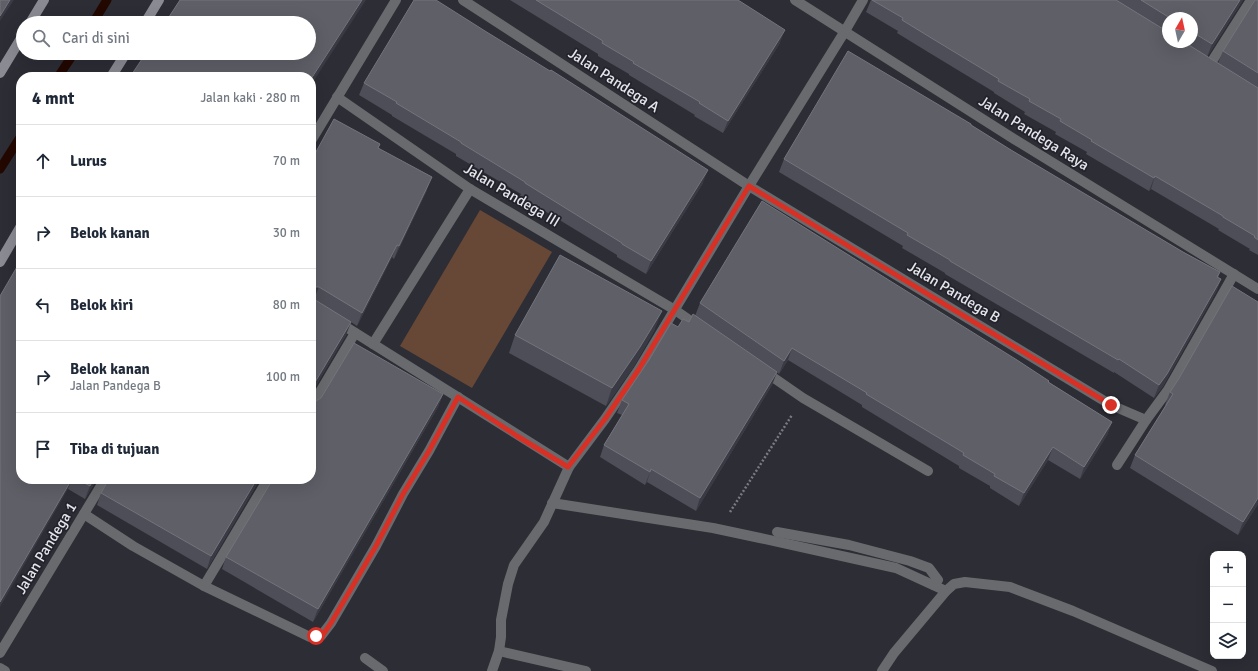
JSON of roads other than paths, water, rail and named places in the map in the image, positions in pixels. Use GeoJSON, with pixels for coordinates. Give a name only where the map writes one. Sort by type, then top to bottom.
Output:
{"type":"FeatureCollection","features":[{"type":"Feature","properties":{"kind":"street"},"geometry":{"type":"LineString","coordinates":[[34,16],[44,0]]}},
{"type":"Feature","properties":{"kind":"street"},"geometry":{"type":"LineString","coordinates":[[149,16],[159,0]]}},
{"type":"Feature","properties":{"kind":"street"},"geometry":{"type":"LineString","coordinates":[[316,133],[396,0]]}},
{"type":"Feature","properties":{"kind":"street","name":"Jalan Pandega A"},"geometry":{"type":"LineString","coordinates":[[463,0],[749,186]]}},
{"type":"Feature","properties":{"kind":"street","name":"Jalan Pandega Raya"},"geometry":{"type":"LineString","coordinates":[[795,0],[1014,139],[1258,289]]}},
{"type":"Feature","properties":{"kind":"street"},"geometry":{"type":"LineString","coordinates":[[492,671],[499,651],[501,620],[508,584],[514,565],[544,522],[568,467],[605,419],[639,369],[676,310],[749,186],[846,31],[863,0]]}},
{"type":"Feature","properties":{"kind":"street"},"geometry":{"type":"LineString","coordinates":[[1209,66],[1251,0]]}},
{"type":"Feature","properties":{"kind":"street"},"geometry":{"type":"LineString","coordinates":[[0,73],[16,47]]}},
{"type":"Feature","properties":{"kind":"street"},"geometry":{"type":"LineString","coordinates":[[114,72],[122,60]]}},
{"type":"Feature","properties":{"kind":"street","name":"Jalan Pandega III"},"geometry":{"type":"LineString","coordinates":[[337,97],[470,189],[676,310],[707,332]]}},
{"type":"Feature","properties":{"kind":"street","name":"Jalan Pandega B"},"geometry":{"type":"LineString","coordinates":[[749,186],[1111,405],[1146,420]]}},
{"type":"Feature","properties":{"kind":"street"},"geometry":{"type":"LineString","coordinates":[[373,344],[470,189]]}},
{"type":"Feature","properties":{"kind":"street"},"geometry":{"type":"LineString","coordinates":[[0,262],[16,235]]}},
{"type":"Feature","properties":{"kind":"street"},"geometry":{"type":"LineString","coordinates":[[1117,465],[1146,420],[1168,390],[1234,274]]}},
{"type":"Feature","properties":{"kind":"street"},"geometry":{"type":"LineString","coordinates":[[330,317],[568,467]]}},
{"type":"Feature","properties":{"kind":"street"},"geometry":{"type":"LineString","coordinates":[[316,399],[355,333]]}},
{"type":"Feature","properties":{"kind":"street"},"geometry":{"type":"LineString","coordinates":[[759,367],[803,398],[928,471]]}},
{"type":"Feature","properties":{"kind":"street"},"geometry":{"type":"LineString","coordinates":[[84,514],[133,546],[204,586],[310,637],[322,636],[376,546],[403,494],[429,451],[458,397]]}},
{"type":"Feature","properties":{"kind":"street","name":"Jalan Pandega 1"},"geometry":{"type":"LineString","coordinates":[[0,653],[103,484]]}},
{"type":"Feature","properties":{"kind":"street"},"geometry":{"type":"LineString","coordinates":[[204,586],[265,484]]}},
{"type":"Feature","properties":{"kind":"street"},"geometry":{"type":"LineString","coordinates":[[552,503],[719,530],[896,568],[946,591]]}},
{"type":"Feature","properties":{"kind":"street"},"geometry":{"type":"LineString","coordinates":[[777,532],[849,545],[910,561],[929,568],[938,580],[934,585]]}},
{"type":"Feature","properties":{"kind":"street"},"geometry":{"type":"LineString","coordinates":[[882,671],[894,652],[946,591],[954,584],[965,582],[1010,587],[1074,610],[1212,671]]}},
{"type":"Feature","properties":{"kind":"street"},"geometry":{"type":"LineString","coordinates":[[499,651],[586,671]]}},
{"type":"Feature","properties":{"kind":"street"},"geometry":{"type":"LineString","coordinates":[[365,658],[384,671]]}},
{"type":"Feature","properties":{"kind":"street"},"geometry":{"type":"LineString","coordinates":[[0,668],[5,671]]}},
{"type":"Feature","properties":{"kind":"waterway"},"geometry":{"type":"LineString","coordinates":[[97,16],[107,0]]}},
{"type":"Feature","properties":{"kind":"waterway"},"geometry":{"type":"LineString","coordinates":[[61,72],[69,60]]}},
{"type":"Feature","properties":{"kind":"waterway"},"geometry":{"type":"LineString","coordinates":[[0,169],[16,144]]}}]}
